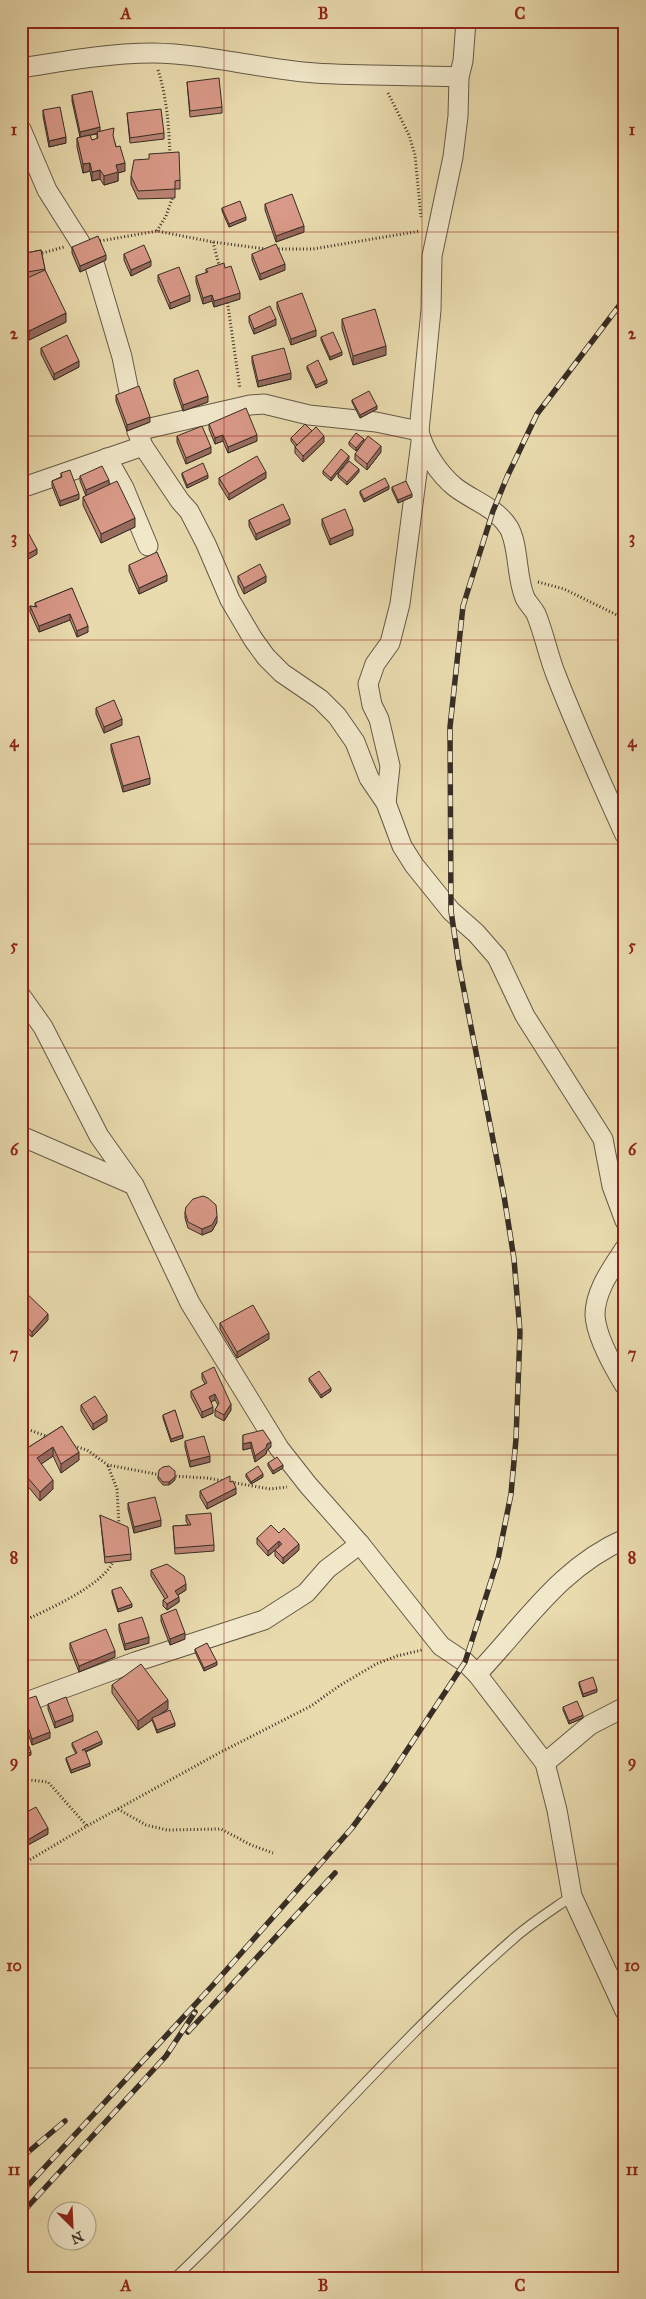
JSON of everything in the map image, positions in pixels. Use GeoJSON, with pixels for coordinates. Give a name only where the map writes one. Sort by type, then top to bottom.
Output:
{"type":"FeatureCollection","features":[{"type":"Feature","properties":{"kind":"street"},"geometry":{"type":"LineString","coordinates":[[386,803],[390,766],[379,719],[372,705],[368,684],[375,664],[390,643],[400,604],[420,436],[431,310],[432,229],[453,157],[458,116],[459,77],[463,61],[466,21]]}},
{"type":"Feature","properties":{"kind":"street"},"geometry":{"type":"LineString","coordinates":[[21,68],[70,60],[153,53],[227,60],[313,73],[459,77]]}},
{"type":"Feature","properties":{"kind":"street"},"geometry":{"type":"LineString","coordinates":[[21,129],[48,190],[79,243],[88,252],[95,266],[122,357],[140,439],[180,501],[189,511],[206,544],[230,600],[266,657],[282,673],[320,699],[337,716],[355,742],[369,778],[386,803],[402,846],[414,866],[452,911],[476,933],[497,957],[525,1016],[561,1076],[603,1138],[612,1186],[625,1221]]}},
{"type":"Feature","properties":{"kind":"street"},"geometry":{"type":"LineString","coordinates":[[21,488],[107,458],[140,439],[250,405],[264,404],[309,415],[376,422],[420,436],[441,472],[455,487],[493,511],[509,529],[514,547],[518,577],[526,599],[536,614],[552,665],[581,738],[625,835]]}},
{"type":"Feature","properties":{"kind":"street"},"geometry":{"type":"LineString","coordinates":[[107,458],[124,488],[148,546]]}},
{"type":"Feature","properties":{"kind":"street"},"geometry":{"type":"LineString","coordinates":[[21,996],[43,1027],[99,1136],[134,1185],[190,1304],[279,1448],[308,1485],[360,1544],[441,1646],[465,1662],[477,1674],[511,1722],[545,1763],[557,1810],[572,1896],[625,2011]]}},
{"type":"Feature","properties":{"kind":"street"},"geometry":{"type":"LineString","coordinates":[[21,1136],[134,1185]]}},
{"type":"Feature","properties":{"kind":"street"},"geometry":{"type":"LineString","coordinates":[[625,1248],[600,1290],[595,1314],[600,1336],[625,1386]]}},
{"type":"Feature","properties":{"kind":"street"},"geometry":{"type":"LineString","coordinates":[[477,1674],[562,1579],[601,1549],[625,1539]]}},
{"type":"Feature","properties":{"kind":"street"},"geometry":{"type":"LineString","coordinates":[[21,1704],[135,1662],[264,1620],[306,1593],[327,1569],[360,1544]]}},
{"type":"Feature","properties":{"kind":"street"},"geometry":{"type":"LineString","coordinates":[[545,1763],[590,1725],[625,1707]]}},
{"type":"Feature","properties":{"kind":"lane"},"geometry":{"type":"LineString","coordinates":[[175,2278],[295,2158],[439,2007],[514,1937],[572,1896]]}},
{"type":"Feature","properties":{"kind":"path"},"geometry":{"type":"LineString","coordinates":[[153,53],[164,87],[168,115],[170,161]]}},
{"type":"Feature","properties":{"kind":"path"},"geometry":{"type":"LineString","coordinates":[[31,256],[79,243],[123,238],[157,231],[252,248],[313,249],[432,229],[420,213],[418,197],[420,184],[415,155],[409,136],[381,76]]}},
{"type":"Feature","properties":{"kind":"path"},"geometry":{"type":"LineString","coordinates":[[157,231],[166,216],[173,198],[172,188]]}},
{"type":"Feature","properties":{"kind":"path"},"geometry":{"type":"LineString","coordinates":[[213,242],[222,274]]}},
{"type":"Feature","properties":{"kind":"path"},"geometry":{"type":"LineString","coordinates":[[227,297],[240,389],[250,405]]}},
{"type":"Feature","properties":{"kind":"path"},"geometry":{"type":"LineString","coordinates":[[518,577],[564,590],[625,619]]}},
{"type":"Feature","properties":{"kind":"path"},"geometry":{"type":"LineString","coordinates":[[21,1427],[50,1437]]}},
{"type":"Feature","properties":{"kind":"path"},"geometry":{"type":"LineString","coordinates":[[69,1444],[87,1450],[108,1465],[164,1476],[207,1478],[270,1489],[308,1485]]}},
{"type":"Feature","properties":{"kind":"path"},"geometry":{"type":"LineString","coordinates":[[108,1465],[117,1489],[119,1528]]}},
{"type":"Feature","properties":{"kind":"path"},"geometry":{"type":"LineString","coordinates":[[21,1622],[64,1602],[106,1573],[112,1565],[115,1553]]}},
{"type":"Feature","properties":{"kind":"path"},"geometry":{"type":"LineString","coordinates":[[21,1865],[218,1753],[311,1706],[339,1686],[376,1664],[398,1656],[441,1646]]}},
{"type":"Feature","properties":{"kind":"path"},"geometry":{"type":"LineString","coordinates":[[21,1779],[48,1782],[87,1826]]}},
{"type":"Feature","properties":{"kind":"path"},"geometry":{"type":"LineString","coordinates":[[118,1809],[146,1825],[167,1830],[221,1829],[251,1845],[273,1853]]}},
{"type":"Feature","properties":{"kind":"building"},"geometry":{"type":"Polygon","coordinates":[[[219,78],[222,107],[190,111],[187,82],[219,78]]]}},
{"type":"Feature","properties":{"kind":"building"},"geometry":{"type":"Polygon","coordinates":[[[92,91],[100,127],[80,132],[72,95],[92,91]]]}},
{"type":"Feature","properties":{"kind":"building"},"geometry":{"type":"Polygon","coordinates":[[[60,107],[66,137],[49,141],[43,110],[60,107]]]}},
{"type":"Feature","properties":{"kind":"building"},"geometry":{"type":"Polygon","coordinates":[[[161,109],[164,133],[130,138],[127,113],[161,109]]]}},
{"type":"Feature","properties":{"kind":"building"},"geometry":{"type":"Polygon","coordinates":[[[114,128],[113,135],[116,147],[120,146],[125,163],[116,165],[118,172],[104,176],[100,170],[92,172],[90,163],[83,164],[77,138],[90,135],[92,140],[98,138],[97,132],[114,128]]]}},
{"type":"Feature","properties":{"kind":"building"},"geometry":{"type":"Polygon","coordinates":[[[179,152],[180,180],[175,181],[175,189],[138,191],[131,176],[134,160],[149,159],[149,154],[179,152]]]}},
{"type":"Feature","properties":{"kind":"building"},"geometry":{"type":"Polygon","coordinates":[[[292,194],[304,226],[276,236],[265,204],[292,194]]]}},
{"type":"Feature","properties":{"kind":"building"},"geometry":{"type":"Polygon","coordinates":[[[240,201],[246,217],[229,224],[222,208],[240,201]]]}},
{"type":"Feature","properties":{"kind":"building"},"geometry":{"type":"Polygon","coordinates":[[[98,236],[106,255],[80,266],[72,247],[98,236]]]}},
{"type":"Feature","properties":{"kind":"building"},"geometry":{"type":"Polygon","coordinates":[[[276,244],[285,264],[260,274],[252,254],[276,244]]]}},
{"type":"Feature","properties":{"kind":"building"},"geometry":{"type":"Polygon","coordinates":[[[144,245],[151,261],[131,270],[124,254],[144,245]]]}},
{"type":"Feature","properties":{"kind":"building"},"geometry":{"type":"Polygon","coordinates":[[[41,250],[45,269],[21,273],[21,254],[41,250]]]}},
{"type":"Feature","properties":{"kind":"building"},"geometry":{"type":"Polygon","coordinates":[[[224,263],[225,268],[231,266],[240,293],[214,301],[212,295],[203,298],[196,276],[208,272],[206,269],[224,263]]]}},
{"type":"Feature","properties":{"kind":"building"},"geometry":{"type":"Polygon","coordinates":[[[179,267],[190,295],[170,303],[158,275],[179,267]]]}},
{"type":"Feature","properties":{"kind":"building"},"geometry":{"type":"Polygon","coordinates":[[[45,270],[66,313],[29,331],[21,314],[21,281],[45,270]]]}},
{"type":"Feature","properties":{"kind":"building"},"geometry":{"type":"Polygon","coordinates":[[[302,293],[316,330],[291,339],[277,302],[302,293]]]}},
{"type":"Feature","properties":{"kind":"building"},"geometry":{"type":"Polygon","coordinates":[[[270,306],[276,319],[254,329],[249,316],[270,306]]]}},
{"type":"Feature","properties":{"kind":"building"},"geometry":{"type":"Polygon","coordinates":[[[375,309],[386,346],[353,356],[342,319],[375,309]]]}},
{"type":"Feature","properties":{"kind":"building"},"geometry":{"type":"Polygon","coordinates":[[[333,332],[342,352],[330,357],[321,337],[333,332]]]}},
{"type":"Feature","properties":{"kind":"building"},"geometry":{"type":"Polygon","coordinates":[[[67,335],[79,361],[54,374],[41,348],[67,335]]]}},
{"type":"Feature","properties":{"kind":"building"},"geometry":{"type":"Polygon","coordinates":[[[284,348],[291,373],[258,381],[252,356],[284,348]]]}},
{"type":"Feature","properties":{"kind":"building"},"geometry":{"type":"Polygon","coordinates":[[[318,360],[327,380],[316,385],[307,366],[318,360]]]}},
{"type":"Feature","properties":{"kind":"building"},"geometry":{"type":"Polygon","coordinates":[[[198,370],[208,396],[183,405],[174,379],[198,370]]]}},
{"type":"Feature","properties":{"kind":"building"},"geometry":{"type":"Polygon","coordinates":[[[139,386],[150,417],[127,425],[116,395],[139,386]]]}},
{"type":"Feature","properties":{"kind":"building"},"geometry":{"type":"Polygon","coordinates":[[[369,391],[377,406],[360,415],[352,400],[369,391]]]}},
{"type":"Feature","properties":{"kind":"building"},"geometry":{"type":"Polygon","coordinates":[[[246,408],[257,435],[228,447],[223,435],[215,438],[209,424],[246,408]]]}},
{"type":"Feature","properties":{"kind":"building"},"geometry":{"type":"Polygon","coordinates":[[[21,421],[25,427],[21,429],[21,421]]]}},
{"type":"Feature","properties":{"kind":"building"},"geometry":{"type":"Polygon","coordinates":[[[305,424],[312,431],[297,445],[291,438],[305,424]]]}},
{"type":"Feature","properties":{"kind":"building"},"geometry":{"type":"Polygon","coordinates":[[[202,426],[211,447],[186,458],[177,436],[202,426]]]}},
{"type":"Feature","properties":{"kind":"building"},"geometry":{"type":"Polygon","coordinates":[[[316,427],[324,436],[303,456],[295,447],[316,427]]]}},
{"type":"Feature","properties":{"kind":"building"},"geometry":{"type":"Polygon","coordinates":[[[356,433],[364,439],[356,448],[349,442],[356,433]]]}},
{"type":"Feature","properties":{"kind":"building"},"geometry":{"type":"Polygon","coordinates":[[[368,436],[381,446],[367,464],[355,454],[368,436]]]}},
{"type":"Feature","properties":{"kind":"building"},"geometry":{"type":"Polygon","coordinates":[[[341,449],[349,456],[331,478],[323,471],[341,449]]]}},
{"type":"Feature","properties":{"kind":"building"},"geometry":{"type":"Polygon","coordinates":[[[257,456],[266,472],[229,494],[219,478],[257,456]]]}},
{"type":"Feature","properties":{"kind":"building"},"geometry":{"type":"Polygon","coordinates":[[[349,461],[359,469],[347,482],[338,474],[349,461]]]}},
{"type":"Feature","properties":{"kind":"building"},"geometry":{"type":"Polygon","coordinates":[[[203,463],[208,475],[187,485],[182,473],[203,463]]]}},
{"type":"Feature","properties":{"kind":"building"},"geometry":{"type":"Polygon","coordinates":[[[102,466],[109,480],[86,490],[80,476],[102,466]]]}},
{"type":"Feature","properties":{"kind":"building"},"geometry":{"type":"Polygon","coordinates":[[[70,470],[79,494],[60,501],[52,481],[62,477],[61,473],[70,470]]]}},
{"type":"Feature","properties":{"kind":"building"},"geometry":{"type":"Polygon","coordinates":[[[385,478],[389,486],[364,499],[360,491],[385,478]]]}},
{"type":"Feature","properties":{"kind":"building"},"geometry":{"type":"Polygon","coordinates":[[[117,481],[135,518],[101,534],[83,497],[117,481]]]}},
{"type":"Feature","properties":{"kind":"building"},"geometry":{"type":"Polygon","coordinates":[[[406,481],[412,494],[398,500],[392,487],[406,481]]]}},
{"type":"Feature","properties":{"kind":"building"},"geometry":{"type":"Polygon","coordinates":[[[21,500],[26,509],[21,511],[21,500]]]}},
{"type":"Feature","properties":{"kind":"building"},"geometry":{"type":"Polygon","coordinates":[[[283,504],[290,519],[256,534],[249,520],[283,504]]]}},
{"type":"Feature","properties":{"kind":"building"},"geometry":{"type":"Polygon","coordinates":[[[345,509],[353,529],[330,539],[322,519],[345,509]]]}},
{"type":"Feature","properties":{"kind":"building"},"geometry":{"type":"Polygon","coordinates":[[[25,527],[37,549],[22,557],[21,529],[25,527]]]}},
{"type":"Feature","properties":{"kind":"building"},"geometry":{"type":"Polygon","coordinates":[[[157,552],[167,575],[139,588],[129,565],[157,552]]]}},
{"type":"Feature","properties":{"kind":"building"},"geometry":{"type":"Polygon","coordinates":[[[260,564],[266,576],[244,588],[238,576],[260,564]]]}},
{"type":"Feature","properties":{"kind":"building"},"geometry":{"type":"Polygon","coordinates":[[[72,588],[88,626],[77,631],[70,614],[39,626],[30,606],[37,607],[35,603],[72,588]]]}},
{"type":"Feature","properties":{"kind":"building"},"geometry":{"type":"Polygon","coordinates":[[[114,700],[122,719],[104,727],[96,708],[114,700]]]}},
{"type":"Feature","properties":{"kind":"building"},"geometry":{"type":"Polygon","coordinates":[[[139,736],[150,778],[123,786],[111,744],[139,736]]]}},
{"type":"Feature","properties":{"kind":"building"},"geometry":{"type":"Polygon","coordinates":[[[203,1196],[216,1205],[217,1216],[212,1225],[202,1229],[188,1222],[185,1212],[186,1207],[193,1199],[203,1196]]]}},
{"type":"Feature","properties":{"kind":"building"},"geometry":{"type":"Polygon","coordinates":[[[21,1288],[48,1314],[32,1332],[21,1322],[21,1288]]]}},
{"type":"Feature","properties":{"kind":"building"},"geometry":{"type":"Polygon","coordinates":[[[253,1305],[269,1333],[237,1352],[220,1323],[253,1305]]]}},
{"type":"Feature","properties":{"kind":"building"},"geometry":{"type":"Polygon","coordinates":[[[214,1367],[231,1404],[224,1415],[215,1410],[219,1403],[215,1394],[209,1397],[213,1407],[202,1412],[191,1391],[207,1383],[202,1373],[214,1367]]]}},
{"type":"Feature","properties":{"kind":"building"},"geometry":{"type":"Polygon","coordinates":[[[319,1371],[331,1388],[321,1395],[309,1378],[319,1371]]]}},
{"type":"Feature","properties":{"kind":"building"},"geometry":{"type":"Polygon","coordinates":[[[21,1381],[27,1393],[21,1396],[21,1381]]]}},
{"type":"Feature","properties":{"kind":"building"},"geometry":{"type":"Polygon","coordinates":[[[95,1396],[107,1415],[93,1424],[81,1405],[95,1396]]]}},
{"type":"Feature","properties":{"kind":"building"},"geometry":{"type":"Polygon","coordinates":[[[175,1410],[183,1435],[171,1439],[163,1415],[175,1410]]]}},
{"type":"Feature","properties":{"kind":"building"},"geometry":{"type":"Polygon","coordinates":[[[62,1426],[79,1452],[61,1464],[53,1447],[37,1458],[53,1480],[40,1492],[21,1470],[21,1452],[62,1426]]]}},
{"type":"Feature","properties":{"kind":"building"},"geometry":{"type":"Polygon","coordinates":[[[263,1430],[271,1442],[255,1456],[251,1442],[243,1444],[243,1435],[263,1430]]]}},
{"type":"Feature","properties":{"kind":"building"},"geometry":{"type":"Polygon","coordinates":[[[204,1436],[210,1456],[190,1461],[185,1441],[204,1436]]]}},
{"type":"Feature","properties":{"kind":"building"},"geometry":{"type":"Polygon","coordinates":[[[277,1457],[283,1465],[273,1471],[268,1463],[277,1457]]]}},
{"type":"Feature","properties":{"kind":"building"},"geometry":{"type":"Polygon","coordinates":[[[169,1466],[175,1471],[175,1477],[169,1482],[163,1482],[158,1476],[159,1470],[169,1466]]]}},
{"type":"Feature","properties":{"kind":"building"},"geometry":{"type":"Polygon","coordinates":[[[258,1466],[263,1474],[251,1482],[246,1474],[258,1466]]]}},
{"type":"Feature","properties":{"kind":"building"},"geometry":{"type":"Polygon","coordinates":[[[230,1476],[230,1482],[233,1481],[236,1488],[207,1503],[200,1491],[230,1476]]]}},
{"type":"Feature","properties":{"kind":"building"},"geometry":{"type":"Polygon","coordinates":[[[155,1497],[161,1520],[134,1527],[128,1503],[155,1497]]]}},
{"type":"Feature","properties":{"kind":"building"},"geometry":{"type":"Polygon","coordinates":[[[211,1513],[214,1545],[175,1548],[173,1526],[191,1525],[186,1515],[211,1513]]]}},
{"type":"Feature","properties":{"kind":"building"},"geometry":{"type":"Polygon","coordinates":[[[100,1515],[128,1527],[131,1554],[105,1557],[100,1515]]]}},
{"type":"Feature","properties":{"kind":"building"},"geometry":{"type":"Polygon","coordinates":[[[271,1525],[279,1533],[284,1528],[299,1544],[283,1558],[275,1550],[282,1544],[279,1541],[268,1551],[257,1538],[271,1525]]]}},
{"type":"Feature","properties":{"kind":"building"},"geometry":{"type":"Polygon","coordinates":[[[167,1564],[184,1576],[186,1584],[175,1591],[179,1597],[167,1604],[163,1600],[168,1597],[151,1570],[167,1564]]]}},
{"type":"Feature","properties":{"kind":"building"},"geometry":{"type":"Polygon","coordinates":[[[121,1587],[132,1604],[118,1609],[112,1590],[121,1587]]]}},
{"type":"Feature","properties":{"kind":"building"},"geometry":{"type":"Polygon","coordinates":[[[176,1609],[185,1633],[170,1639],[161,1615],[176,1609]]]}},
{"type":"Feature","properties":{"kind":"building"},"geometry":{"type":"Polygon","coordinates":[[[142,1617],[149,1637],[125,1644],[119,1624],[142,1617]]]}},
{"type":"Feature","properties":{"kind":"building"},"geometry":{"type":"Polygon","coordinates":[[[106,1629],[115,1651],[79,1666],[70,1643],[106,1629]]]}},
{"type":"Feature","properties":{"kind":"building"},"geometry":{"type":"Polygon","coordinates":[[[207,1643],[217,1662],[204,1668],[195,1649],[207,1643]]]}},
{"type":"Feature","properties":{"kind":"building"},"geometry":{"type":"Polygon","coordinates":[[[141,1664],[168,1700],[138,1721],[112,1685],[141,1664]]]}},
{"type":"Feature","properties":{"kind":"building"},"geometry":{"type":"Polygon","coordinates":[[[593,1677],[597,1689],[583,1694],[579,1682],[593,1677]]]}},
{"type":"Feature","properties":{"kind":"building"},"geometry":{"type":"Polygon","coordinates":[[[36,1696],[50,1732],[32,1739],[28,1727],[21,1730],[21,1701],[36,1696]]]}},
{"type":"Feature","properties":{"kind":"building"},"geometry":{"type":"Polygon","coordinates":[[[66,1697],[73,1715],[55,1722],[48,1704],[66,1697]]]}},
{"type":"Feature","properties":{"kind":"building"},"geometry":{"type":"Polygon","coordinates":[[[577,1701],[583,1715],[569,1721],[563,1707],[577,1701]]]}},
{"type":"Feature","properties":{"kind":"building"},"geometry":{"type":"Polygon","coordinates":[[[170,1710],[175,1723],[157,1730],[152,1718],[170,1710]]]}},
{"type":"Feature","properties":{"kind":"building"},"geometry":{"type":"Polygon","coordinates":[[[97,1731],[102,1741],[82,1750],[85,1750],[90,1763],[71,1770],[66,1758],[77,1753],[72,1743],[97,1731]]]}},
{"type":"Feature","properties":{"kind":"building"},"geometry":{"type":"Polygon","coordinates":[[[26,1738],[31,1752],[21,1756],[21,1739],[26,1738]]]}},
{"type":"Feature","properties":{"kind":"building"},"geometry":{"type":"Polygon","coordinates":[[[36,1807],[48,1828],[26,1841],[21,1832],[21,1815],[36,1807]]]}},
{"type":"Feature","properties":{"kind":"railway"},"geometry":{"type":"LineString","coordinates":[[21,2193],[213,1985],[352,1828],[388,1779],[465,1662],[498,1559],[511,1494],[516,1439],[520,1332],[514,1259],[504,1196],[459,965],[451,911],[450,727],[463,606],[493,511],[537,414],[625,298]]}},
{"type":"Feature","properties":{"kind":"railway"},"geometry":{"type":"LineString","coordinates":[[188,2032],[335,1873]]}},
{"type":"Feature","properties":{"kind":"railway"},"geometry":{"type":"LineString","coordinates":[[21,2214],[166,2056],[195,2012]]}},
{"type":"Feature","properties":{"kind":"railway"},"geometry":{"type":"LineString","coordinates":[[21,2158],[65,2121]]}}]}
